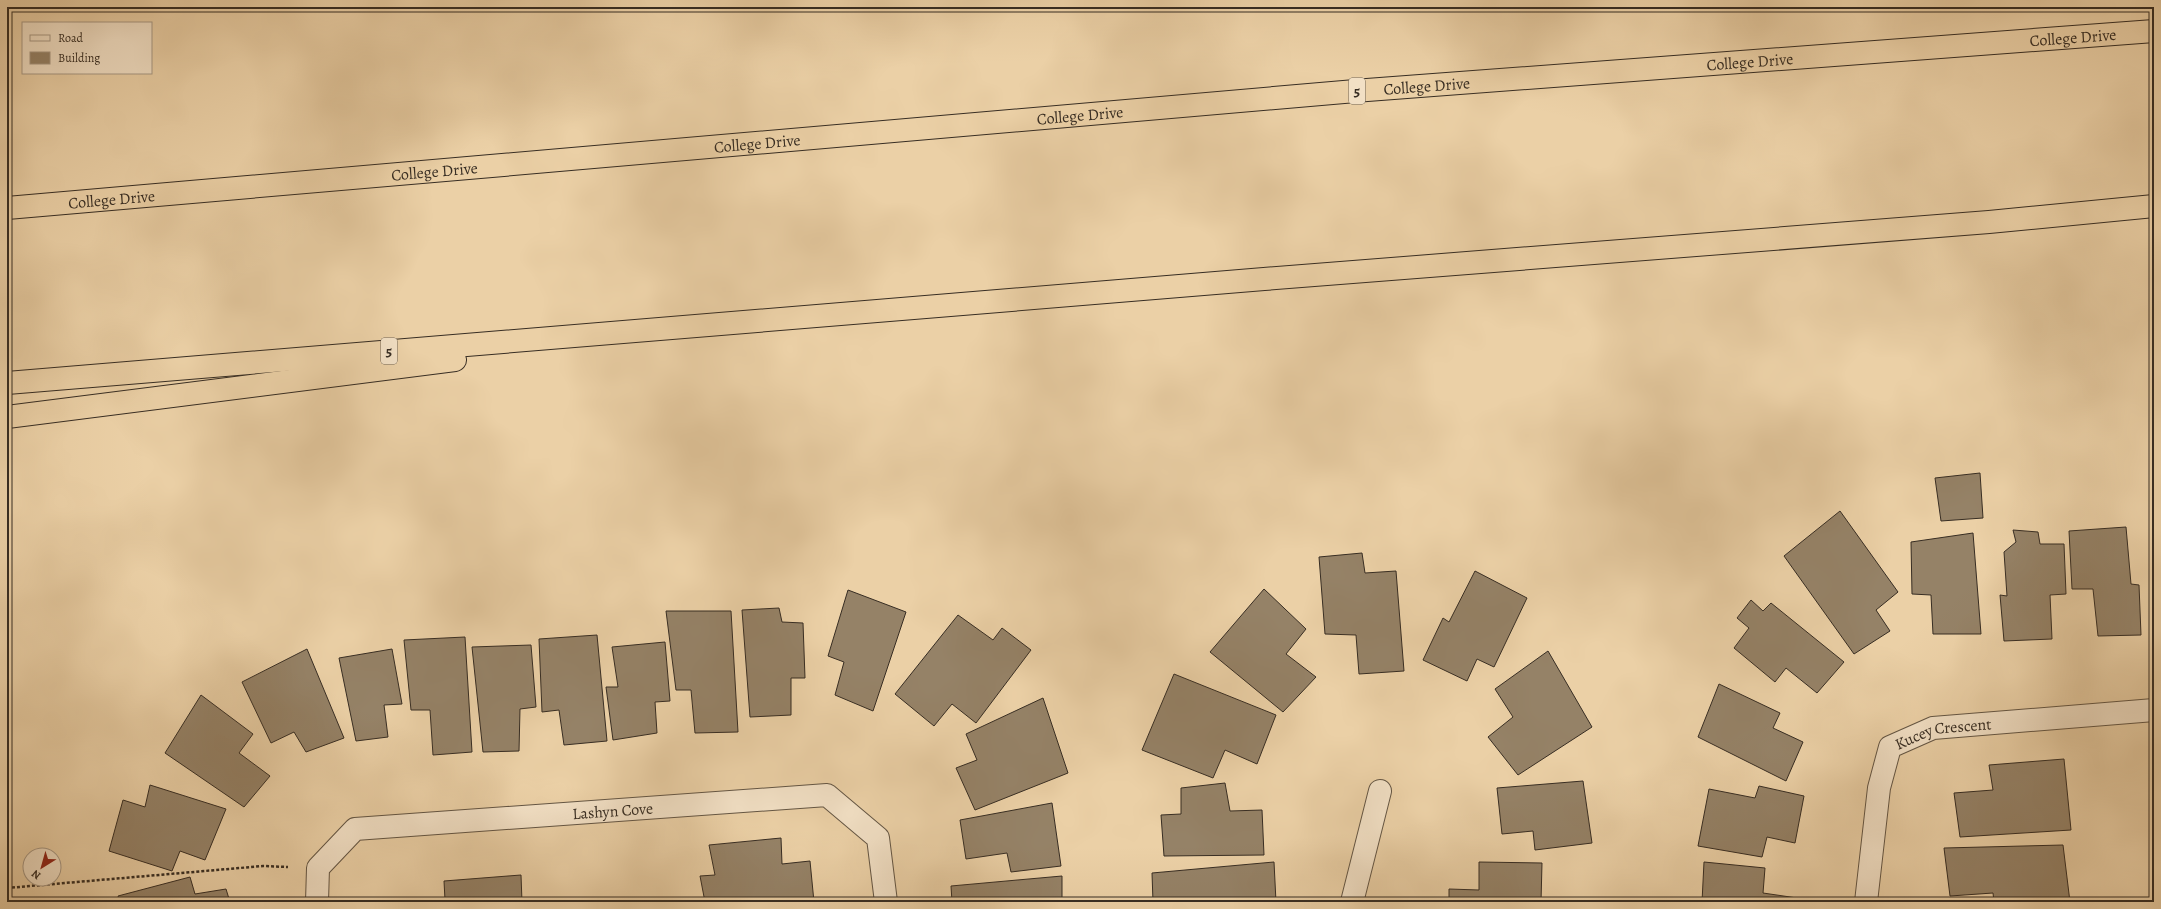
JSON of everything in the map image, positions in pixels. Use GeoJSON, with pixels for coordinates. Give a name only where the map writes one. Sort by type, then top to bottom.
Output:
{"type":"FeatureCollection","features":[{"type":"Feature","properties":{"kind":"highway","name":"College Drive"},"geometry":{"type":"LineString","coordinates":[[7,208],[1367,90],[2154,31]]}},
{"type":"Feature","properties":{"kind":"highway","name":"5"},"geometry":{"type":"LineString","coordinates":[[7,383],[1981,222],[2154,206]]}},
{"type":"Feature","properties":{"kind":"highway"},"geometry":{"type":"LineString","coordinates":[[7,417],[771,320]]}},
{"type":"Feature","properties":{"kind":"street","name":"Kucey Crescent"},"geometry":{"type":"LineString","coordinates":[[1866,902],[1879,788],[1890,747],[1933,728],[2154,710]]}},
{"type":"Feature","properties":{"kind":"street"},"geometry":{"type":"LineString","coordinates":[[1352,902],[1380,791]]}},
{"type":"Feature","properties":{"kind":"street","name":"Lashyn Cove"},"geometry":{"type":"LineString","coordinates":[[317,902],[318,868],[355,829],[828,795],[878,838],[886,902]]}},
{"type":"Feature","properties":{"kind":"path"},"geometry":{"type":"LineString","coordinates":[[7,888],[263,866]]}},
{"type":"Feature","properties":{"kind":"building"},"geometry":{"type":"Polygon","coordinates":[[[1980,473],[1983,518],[1941,521],[1935,478],[1980,473]]]}},
{"type":"Feature","properties":{"kind":"building"},"geometry":{"type":"Polygon","coordinates":[[[1840,511],[1898,592],[1876,610],[1890,631],[1854,654],[1784,556],[1840,511]]]}},
{"type":"Feature","properties":{"kind":"building"},"geometry":{"type":"Polygon","coordinates":[[[2126,527],[2131,584],[2139,585],[2141,635],[2098,636],[2093,589],[2072,589],[2069,531],[2126,527]]]}},
{"type":"Feature","properties":{"kind":"building"},"geometry":{"type":"Polygon","coordinates":[[[2013,530],[2038,532],[2040,544],[2064,544],[2066,594],[2050,595],[2052,639],[2004,641],[2000,595],[2007,596],[2004,552],[2016,542],[2013,530]]]}},
{"type":"Feature","properties":{"kind":"building"},"geometry":{"type":"Polygon","coordinates":[[[1973,533],[1981,634],[1933,634],[1931,595],[1912,594],[1911,542],[1973,533]]]}},
{"type":"Feature","properties":{"kind":"building"},"geometry":{"type":"Polygon","coordinates":[[[2152,533],[2154,533],[2154,565],[2152,533]]]}},
{"type":"Feature","properties":{"kind":"building"},"geometry":{"type":"Polygon","coordinates":[[[1362,553],[1365,573],[1396,571],[1404,671],[1359,674],[1356,635],[1325,634],[1319,557],[1362,553]]]}},
{"type":"Feature","properties":{"kind":"building"},"geometry":{"type":"Polygon","coordinates":[[[1475,571],[1527,598],[1494,667],[1477,659],[1467,681],[1423,660],[1443,618],[1449,622],[1475,571]]]}},
{"type":"Feature","properties":{"kind":"building"},"geometry":{"type":"Polygon","coordinates":[[[1264,589],[1306,629],[1286,654],[1316,677],[1283,712],[1210,652],[1264,589]]]}},
{"type":"Feature","properties":{"kind":"building"},"geometry":{"type":"Polygon","coordinates":[[[848,590],[906,612],[873,711],[835,695],[844,662],[828,656],[848,590]]]}},
{"type":"Feature","properties":{"kind":"building"},"geometry":{"type":"Polygon","coordinates":[[[1751,600],[1763,611],[1771,603],[1844,662],[1817,693],[1786,668],[1775,682],[1734,648],[1749,628],[1737,618],[1751,600]]]}},
{"type":"Feature","properties":{"kind":"building"},"geometry":{"type":"Polygon","coordinates":[[[779,608],[782,622],[803,623],[805,678],[791,678],[791,715],[750,717],[742,610],[779,608]]]}},
{"type":"Feature","properties":{"kind":"building"},"geometry":{"type":"Polygon","coordinates":[[[666,611],[731,611],[738,732],[695,733],[691,690],[676,690],[666,611]]]}},
{"type":"Feature","properties":{"kind":"building"},"geometry":{"type":"Polygon","coordinates":[[[958,615],[993,640],[1002,628],[1031,650],[976,723],[952,704],[934,726],[895,694],[958,615]]]}},
{"type":"Feature","properties":{"kind":"building"},"geometry":{"type":"Polygon","coordinates":[[[597,635],[607,741],[564,745],[559,710],[542,712],[539,639],[597,635]]]}},
{"type":"Feature","properties":{"kind":"building"},"geometry":{"type":"Polygon","coordinates":[[[465,637],[472,752],[433,755],[430,710],[411,710],[404,640],[465,637]]]}},
{"type":"Feature","properties":{"kind":"building"},"geometry":{"type":"Polygon","coordinates":[[[665,642],[670,701],[655,702],[657,733],[613,740],[606,687],[618,687],[612,647],[665,642]]]}},
{"type":"Feature","properties":{"kind":"building"},"geometry":{"type":"Polygon","coordinates":[[[531,645],[536,707],[520,709],[519,751],[483,752],[472,647],[531,645]]]}},
{"type":"Feature","properties":{"kind":"building"},"geometry":{"type":"Polygon","coordinates":[[[307,649],[344,738],[306,752],[294,732],[271,743],[242,682],[307,649]]]}},
{"type":"Feature","properties":{"kind":"building"},"geometry":{"type":"Polygon","coordinates":[[[392,649],[402,704],[384,705],[388,737],[356,741],[339,658],[392,649]]]}},
{"type":"Feature","properties":{"kind":"building"},"geometry":{"type":"Polygon","coordinates":[[[1548,651],[1592,727],[1518,775],[1488,737],[1513,717],[1495,689],[1548,651]]]}},
{"type":"Feature","properties":{"kind":"building"},"geometry":{"type":"Polygon","coordinates":[[[1174,674],[1276,715],[1257,764],[1225,750],[1213,778],[1142,750],[1174,674]]]}},
{"type":"Feature","properties":{"kind":"building"},"geometry":{"type":"Polygon","coordinates":[[[1719,684],[1780,713],[1773,728],[1803,742],[1786,781],[1698,737],[1719,684]]]}},
{"type":"Feature","properties":{"kind":"building"},"geometry":{"type":"Polygon","coordinates":[[[201,695],[253,734],[239,753],[270,776],[244,807],[165,753],[201,695]]]}},
{"type":"Feature","properties":{"kind":"building"},"geometry":{"type":"Polygon","coordinates":[[[1043,698],[1068,773],[975,810],[956,768],[977,760],[966,734],[1043,698]]]}},
{"type":"Feature","properties":{"kind":"building"},"geometry":{"type":"Polygon","coordinates":[[[2064,759],[2071,830],[1960,837],[1954,793],[1993,790],[1989,765],[2064,759]]]}},
{"type":"Feature","properties":{"kind":"building"},"geometry":{"type":"Polygon","coordinates":[[[1583,781],[1592,843],[1535,850],[1533,831],[1502,834],[1497,788],[1583,781]]]}},
{"type":"Feature","properties":{"kind":"building"},"geometry":{"type":"Polygon","coordinates":[[[1225,783],[1230,811],[1262,810],[1264,855],[1164,856],[1161,815],[1181,814],[1181,788],[1225,783]]]}},
{"type":"Feature","properties":{"kind":"building"},"geometry":{"type":"Polygon","coordinates":[[[150,785],[226,809],[205,860],[180,851],[172,871],[109,851],[123,800],[145,807],[150,785]]]}},
{"type":"Feature","properties":{"kind":"building"},"geometry":{"type":"Polygon","coordinates":[[[1759,786],[1804,796],[1795,843],[1767,837],[1762,857],[1698,846],[1709,789],[1755,798],[1759,786]]]}},
{"type":"Feature","properties":{"kind":"building"},"geometry":{"type":"Polygon","coordinates":[[[1052,803],[1061,866],[1011,872],[1007,853],[966,859],[960,820],[1052,803]]]}},
{"type":"Feature","properties":{"kind":"building"},"geometry":{"type":"Polygon","coordinates":[[[781,838],[782,864],[810,861],[814,902],[705,902],[700,876],[715,875],[709,845],[781,838]]]}},
{"type":"Feature","properties":{"kind":"building"},"geometry":{"type":"Polygon","coordinates":[[[2063,845],[2070,902],[1994,902],[1993,893],[1950,896],[1944,848],[2063,845]]]}},
{"type":"Feature","properties":{"kind":"building"},"geometry":{"type":"Polygon","coordinates":[[[1274,862],[1276,902],[1153,902],[1152,873],[1274,862]]]}},
{"type":"Feature","properties":{"kind":"building"},"geometry":{"type":"Polygon","coordinates":[[[1479,862],[1542,863],[1541,902],[1449,902],[1449,889],[1479,890],[1479,862]]]}},
{"type":"Feature","properties":{"kind":"building"},"geometry":{"type":"Polygon","coordinates":[[[1704,862],[1765,868],[1763,893],[1797,898],[1796,902],[1702,902],[1704,862]]]}},
{"type":"Feature","properties":{"kind":"building"},"geometry":{"type":"Polygon","coordinates":[[[521,875],[522,902],[413,902],[445,900],[444,881],[521,875]]]}},
{"type":"Feature","properties":{"kind":"building"},"geometry":{"type":"Polygon","coordinates":[[[1062,876],[1062,902],[952,902],[951,886],[1062,876]]]}},
{"type":"Feature","properties":{"kind":"building"},"geometry":{"type":"Polygon","coordinates":[[[190,877],[195,894],[226,889],[230,902],[120,902],[118,896],[190,877]]]}}]}
